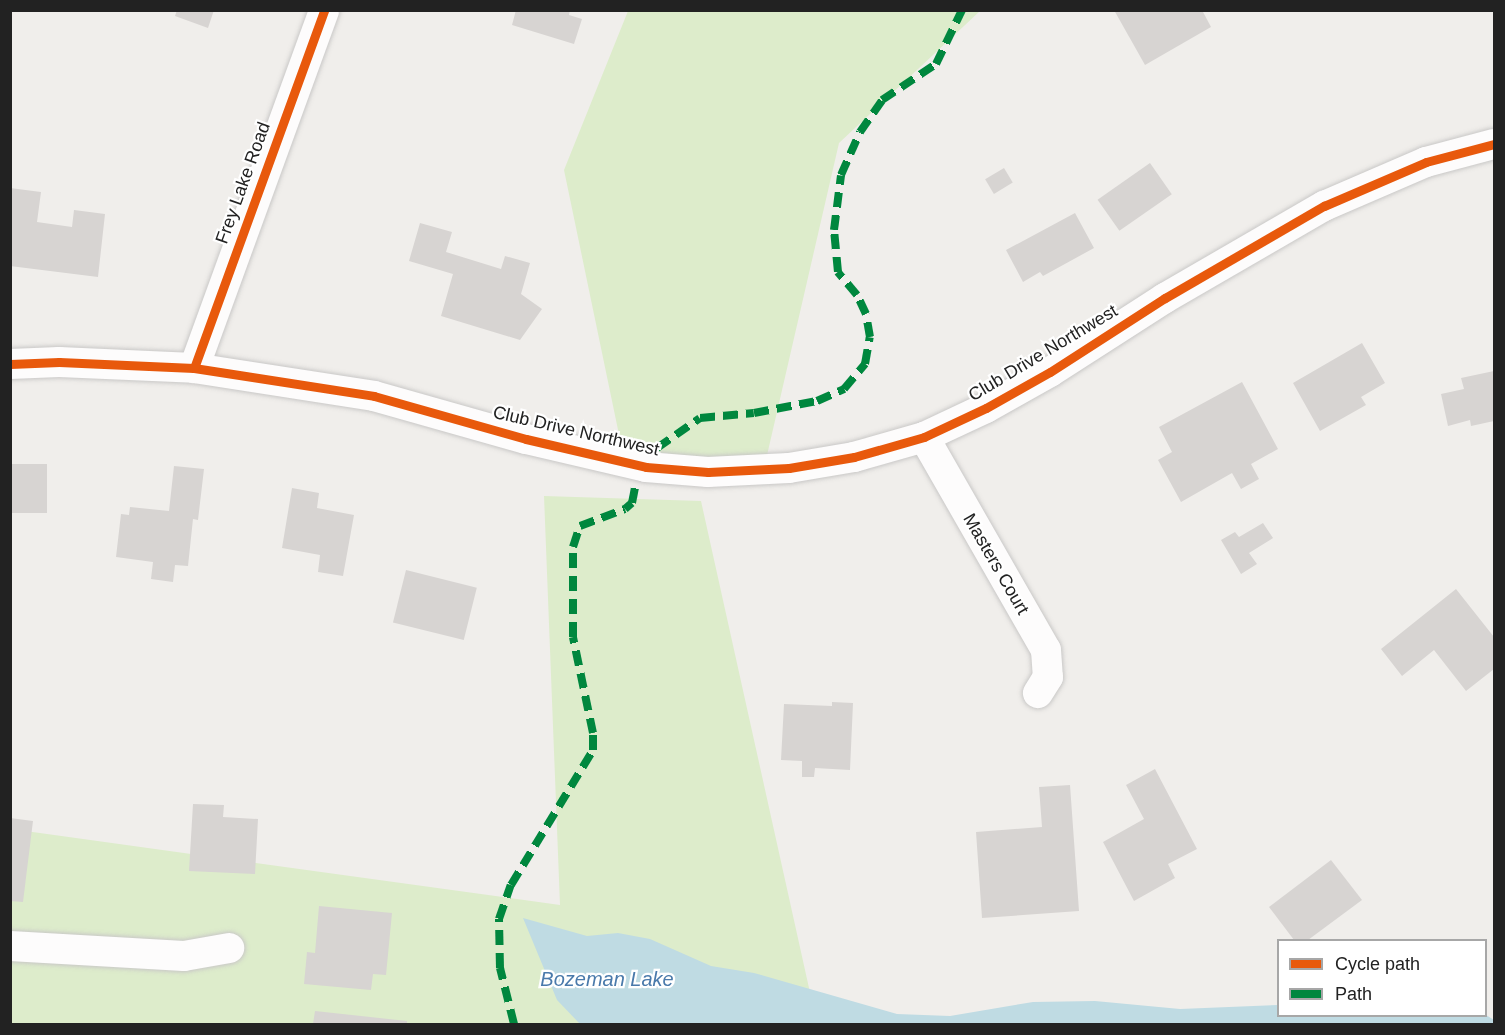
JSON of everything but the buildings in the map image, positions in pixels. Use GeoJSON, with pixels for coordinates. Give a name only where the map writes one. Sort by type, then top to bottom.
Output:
{"type":"FeatureCollection","features":[{"type":"Feature","properties":{"kind":"street","name":"Frey Lake Road"},"geometry":{"type":"LineString","coordinates":[[194,368],[324,10]]}},
{"type":"Feature","properties":{"kind":"street","name":"Club Drive Northwest"},"geometry":{"type":"LineString","coordinates":[[10,364],[59,362],[194,368],[374,396],[526,439],[646,467],[708,472],[789,468],[854,457],[924,437],[986,408],[1050,372],[1175,292],[1324,206],[1426,162],[1494,144]]}},
{"type":"Feature","properties":{"kind":"street","name":"Masters Court"},"geometry":{"type":"LineString","coordinates":[[924,437],[1046,650],[1048,677],[1038,693]]}},
{"type":"Feature","properties":{"kind":"street"},"geometry":{"type":"LineString","coordinates":[[10,946],[161,956],[184,956],[229,948]]}},
{"type":"Feature","properties":{"kind":"green space"},"geometry":{"type":"Polygon","coordinates":[[[628,11],[980,11],[839,143],[765,464],[622,449],[564,170],[628,11]]]}},
{"type":"Feature","properties":{"kind":"green space"},"geometry":{"type":"Polygon","coordinates":[[[544,496],[701,501],[817,1024],[11,1024],[11,829],[560,905],[544,496]]]}},
{"type":"Feature","properties":{"kind":"water","name":"Bozeman Lake"},"geometry":{"type":"Polygon","coordinates":[[[523,918],[587,936],[618,933],[650,939],[711,966],[754,973],[897,1014],[950,1016],[1033,1002],[1095,1001],[1180,1009],[1277,1005],[1277,1017],[1487,1016],[1494,1020],[1494,1024],[580,1024],[557,1000],[523,918]]]}},
{"type":"Feature","properties":{"kind":"marked path"},"geometry":{"type":"LineString","coordinates":[[657,448],[700,418],[754,413],[817,401],[844,389],[865,364],[870,337],[866,314],[857,295],[838,272],[834,230],[841,175],[860,132],[882,100],[936,64],[962,10]]}},
{"type":"Feature","properties":{"kind":"marked path"},"geometry":{"type":"LineString","coordinates":[[514,1024],[500,968],[499,919],[511,885],[593,750],[593,733],[573,637],[573,547],[580,526],[625,509],[632,503],[635,487]]}},
{"type":"Feature","properties":{"kind":"cycle path"},"geometry":{"type":"LineString","coordinates":[[194,368],[324,10]]}},
{"type":"Feature","properties":{"kind":"cycle path"},"geometry":{"type":"LineString","coordinates":[[10,364],[59,362],[194,368],[374,396],[526,439],[646,467],[708,472],[789,468],[854,457],[924,437],[986,408],[1050,372],[1165,298],[1324,206],[1426,162],[1494,144]]}}]}
